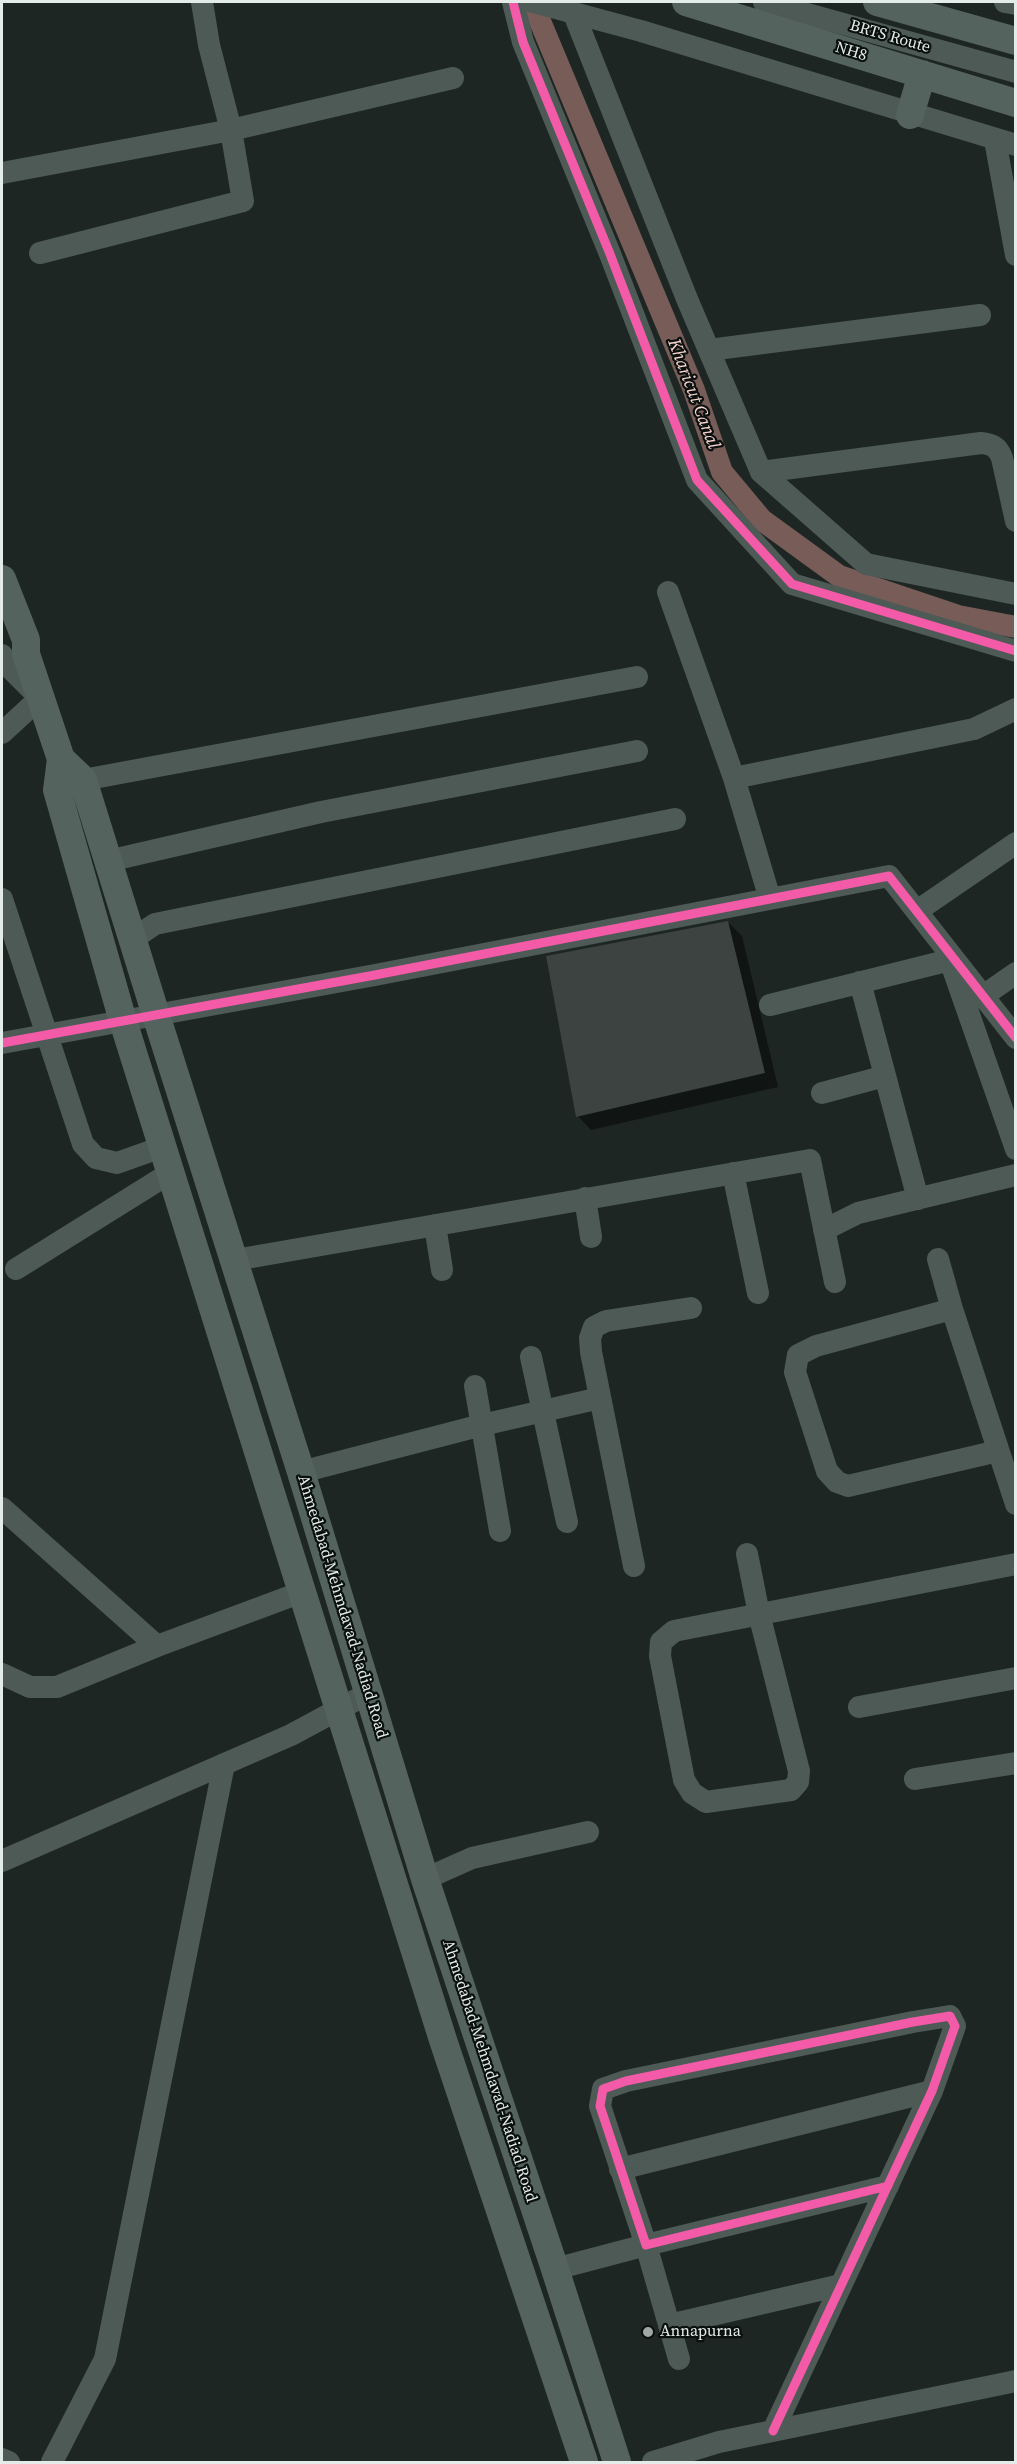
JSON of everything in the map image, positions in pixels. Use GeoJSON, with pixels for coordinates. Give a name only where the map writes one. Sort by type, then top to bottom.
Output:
{"type":"FeatureCollection","features":[{"type":"Feature","properties":{"kind":"main road","name":"NH8"},"geometry":{"type":"LineString","coordinates":[[686,2],[1016,103]]}},
{"type":"Feature","properties":{"kind":"main road"},"geometry":{"type":"LineString","coordinates":[[877,2],[906,5],[1016,41]]}},
{"type":"Feature","properties":{"kind":"main road"},"geometry":{"type":"LineString","coordinates":[[910,115],[922,74]]}},
{"type":"Feature","properties":{"kind":"main road"},"geometry":{"type":"LineString","coordinates":[[2,579],[26,640],[14,655]]}},
{"type":"Feature","properties":{"kind":"main road"},"geometry":{"type":"LineString","coordinates":[[2,615],[14,645],[14,655],[40,698],[60,759],[57,790],[123,1021],[443,2040],[584,2463]]}},
{"type":"Feature","properties":{"kind":"main road"},"geometry":{"type":"LineString","coordinates":[[60,759],[83,780]]}},
{"type":"Feature","properties":{"kind":"main road","name":"Ahmedabad-Mehmdavad-Nadiad Road"},"geometry":{"type":"LineString","coordinates":[[83,780],[301,1472],[425,1879],[617,2463]]}},
{"type":"Feature","properties":{"kind":"street"},"geometry":{"type":"LineString","coordinates":[[40,253],[243,201],[231,130],[209,45],[202,2]]}},
{"type":"Feature","properties":{"kind":"street"},"geometry":{"type":"LineString","coordinates":[[513,2],[523,42],[610,254],[697,480],[792,584],[1016,651]]}},
{"type":"Feature","properties":{"kind":"street"},"geometry":{"type":"LineString","coordinates":[[533,2],[641,31],[1005,143],[1016,255]]}},
{"type":"Feature","properties":{"kind":"street","name":"BRTS Route"},"geometry":{"type":"LineString","coordinates":[[764,2],[1016,72]]}},
{"type":"Feature","properties":{"kind":"street"},"geometry":{"type":"LineString","coordinates":[[1005,2],[1016,4]]}},
{"type":"Feature","properties":{"kind":"street"},"geometry":{"type":"LineString","coordinates":[[574,14],[709,350],[761,472],[866,564],[1016,594]]}},
{"type":"Feature","properties":{"kind":"street"},"geometry":{"type":"LineString","coordinates":[[2,173],[231,130],[453,78]]}},
{"type":"Feature","properties":{"kind":"street"},"geometry":{"type":"LineString","coordinates":[[709,350],[980,315]]}},
{"type":"Feature","properties":{"kind":"street"},"geometry":{"type":"LineString","coordinates":[[761,472],[981,443],[991,444],[999,450],[1002,458],[1016,521]]}},
{"type":"Feature","properties":{"kind":"street"},"geometry":{"type":"LineString","coordinates":[[669,592],[734,778],[770,899]]}},
{"type":"Feature","properties":{"kind":"street"},"geometry":{"type":"LineString","coordinates":[[83,780],[637,677]]}},
{"type":"Feature","properties":{"kind":"street"},"geometry":{"type":"LineString","coordinates":[[2,733],[40,698]]}},
{"type":"Feature","properties":{"kind":"street"},"geometry":{"type":"LineString","coordinates":[[734,778],[974,729],[1016,709]]}},
{"type":"Feature","properties":{"kind":"street"},"geometry":{"type":"LineString","coordinates":[[108,861],[321,812],[637,751]]}},
{"type":"Feature","properties":{"kind":"street"},"geometry":{"type":"LineString","coordinates":[[134,939],[155,924],[675,819]]}},
{"type":"Feature","properties":{"kind":"street"},"geometry":{"type":"LineString","coordinates":[[917,911],[1016,843]]}},
{"type":"Feature","properties":{"kind":"street"},"geometry":{"type":"LineString","coordinates":[[2,1042],[889,876],[1016,1038]]}},
{"type":"Feature","properties":{"kind":"street"},"geometry":{"type":"LineString","coordinates":[[2,899],[45,1035],[83,1144],[96,1158],[117,1163],[166,1160]]}},
{"type":"Feature","properties":{"kind":"street"},"geometry":{"type":"LineString","coordinates":[[770,1005],[860,982],[948,954]]}},
{"type":"Feature","properties":{"kind":"street"},"geometry":{"type":"LineString","coordinates":[[948,954],[1016,1149]]}},
{"type":"Feature","properties":{"kind":"street"},"geometry":{"type":"LineString","coordinates":[[983,996],[1016,973]]}},
{"type":"Feature","properties":{"kind":"street"},"geometry":{"type":"LineString","coordinates":[[860,982],[918,1199]]}},
{"type":"Feature","properties":{"kind":"street"},"geometry":{"type":"LineString","coordinates":[[822,1093],[885,1077]]}},
{"type":"Feature","properties":{"kind":"street"},"geometry":{"type":"LineString","coordinates":[[16,1269],[166,1160]]}},
{"type":"Feature","properties":{"kind":"street"},"geometry":{"type":"LineString","coordinates":[[235,1260],[810,1160],[836,1282]]}},
{"type":"Feature","properties":{"kind":"street"},"geometry":{"type":"LineString","coordinates":[[734,1173],[758,1293]]}},
{"type":"Feature","properties":{"kind":"street"},"geometry":{"type":"LineString","coordinates":[[825,1230],[858,1213],[1016,1175]]}},
{"type":"Feature","properties":{"kind":"street"},"geometry":{"type":"LineString","coordinates":[[585,1198],[591,1237]]}},
{"type":"Feature","properties":{"kind":"street"},"geometry":{"type":"LineString","coordinates":[[435,1224],[442,1270]]}},
{"type":"Feature","properties":{"kind":"street"},"geometry":{"type":"LineString","coordinates":[[938,1258],[952,1309],[1016,1504]]}},
{"type":"Feature","properties":{"kind":"street"},"geometry":{"type":"LineString","coordinates":[[634,1566],[590,1338],[594,1327],[606,1321],[691,1308]]}},
{"type":"Feature","properties":{"kind":"street"},"geometry":{"type":"LineString","coordinates":[[952,1309],[816,1346],[798,1355],[795,1372],[827,1472],[837,1482],[849,1486],[998,1451]]}},
{"type":"Feature","properties":{"kind":"street"},"geometry":{"type":"LineString","coordinates":[[531,1357],[567,1522]]}},
{"type":"Feature","properties":{"kind":"street"},"geometry":{"type":"LineString","coordinates":[[475,1386],[500,1531]]}},
{"type":"Feature","properties":{"kind":"street"},"geometry":{"type":"LineString","coordinates":[[301,1472],[482,1425],[600,1398]]}},
{"type":"Feature","properties":{"kind":"street"},"geometry":{"type":"LineString","coordinates":[[2,1508],[158,1646]]}},
{"type":"Feature","properties":{"kind":"street"},"geometry":{"type":"LineString","coordinates":[[747,1554],[759,1614],[799,1771],[798,1782],[791,1790],[706,1802],[692,1794],[684,1780],[660,1656],[661,1642],[674,1631],[759,1614],[1016,1564]]}},
{"type":"Feature","properties":{"kind":"street"},"geometry":{"type":"LineString","coordinates":[[2,1674],[30,1687],[57,1687],[302,1592]]}},
{"type":"Feature","properties":{"kind":"street"},"geometry":{"type":"LineString","coordinates":[[859,1707],[1016,1678]]}},
{"type":"Feature","properties":{"kind":"street"},"geometry":{"type":"LineString","coordinates":[[2,1861],[291,1735],[367,1694]]}},
{"type":"Feature","properties":{"kind":"street"},"geometry":{"type":"LineString","coordinates":[[915,1779],[1016,1763]]}},
{"type":"Feature","properties":{"kind":"street"},"geometry":{"type":"LineString","coordinates":[[52,2463],[105,2359],[224,1764]]}},
{"type":"Feature","properties":{"kind":"street"},"geometry":{"type":"LineString","coordinates":[[425,1879],[472,1857],[588,1832]]}},
{"type":"Feature","properties":{"kind":"street"},"geometry":{"type":"LineString","coordinates":[[679,2359],[646,2245],[600,2106],[603,2090],[626,2081],[950,2016],[955,2026],[932,2091],[773,2431]]}},
{"type":"Feature","properties":{"kind":"street"},"geometry":{"type":"LineString","coordinates":[[620,2169],[932,2091]]}},
{"type":"Feature","properties":{"kind":"street"},"geometry":{"type":"LineString","coordinates":[[555,2270],[646,2245],[888,2186]]}},
{"type":"Feature","properties":{"kind":"street"},"geometry":{"type":"LineString","coordinates":[[669,2325],[842,2285]]}},
{"type":"Feature","properties":{"kind":"street"},"geometry":{"type":"LineString","coordinates":[[652,2463],[718,2442],[1016,2381]]}},
{"type":"Feature","properties":{"kind":"street"},"geometry":{"type":"LineString","coordinates":[[2,2459],[9,2463]]}},
{"type":"Feature","properties":{"kind":"building"},"geometry":{"type":"Polygon","coordinates":[[[728,921],[765,1073],[576,1117],[546,956],[728,921]]]}},
{"type":"Feature","properties":{"kind":"waterway","name":"Kharicut Canal"},"geometry":{"type":"LineString","coordinates":[[532,2],[694,390],[722,472],[762,520],[839,576],[958,616],[1016,627]]}},
{"type":"Feature","properties":{"kind":"cycle path"},"geometry":{"type":"LineString","coordinates":[[513,2],[523,42],[610,254],[697,480],[792,584],[1016,651]]}},
{"type":"Feature","properties":{"kind":"cycle path"},"geometry":{"type":"LineString","coordinates":[[2,1043],[375,975],[889,876],[1016,1038]]}},
{"type":"Feature","properties":{"kind":"cycle path"},"geometry":{"type":"LineString","coordinates":[[773,2431],[932,2091],[955,2026],[950,2016],[913,2022],[626,2081],[603,2089],[600,2106],[646,2245],[888,2186]]}},
{"type":"Feature","properties":{"kind":"place","name":"Annapurna"},"geometry":{"type":"Point","coordinates":[648,2332]}}]}
